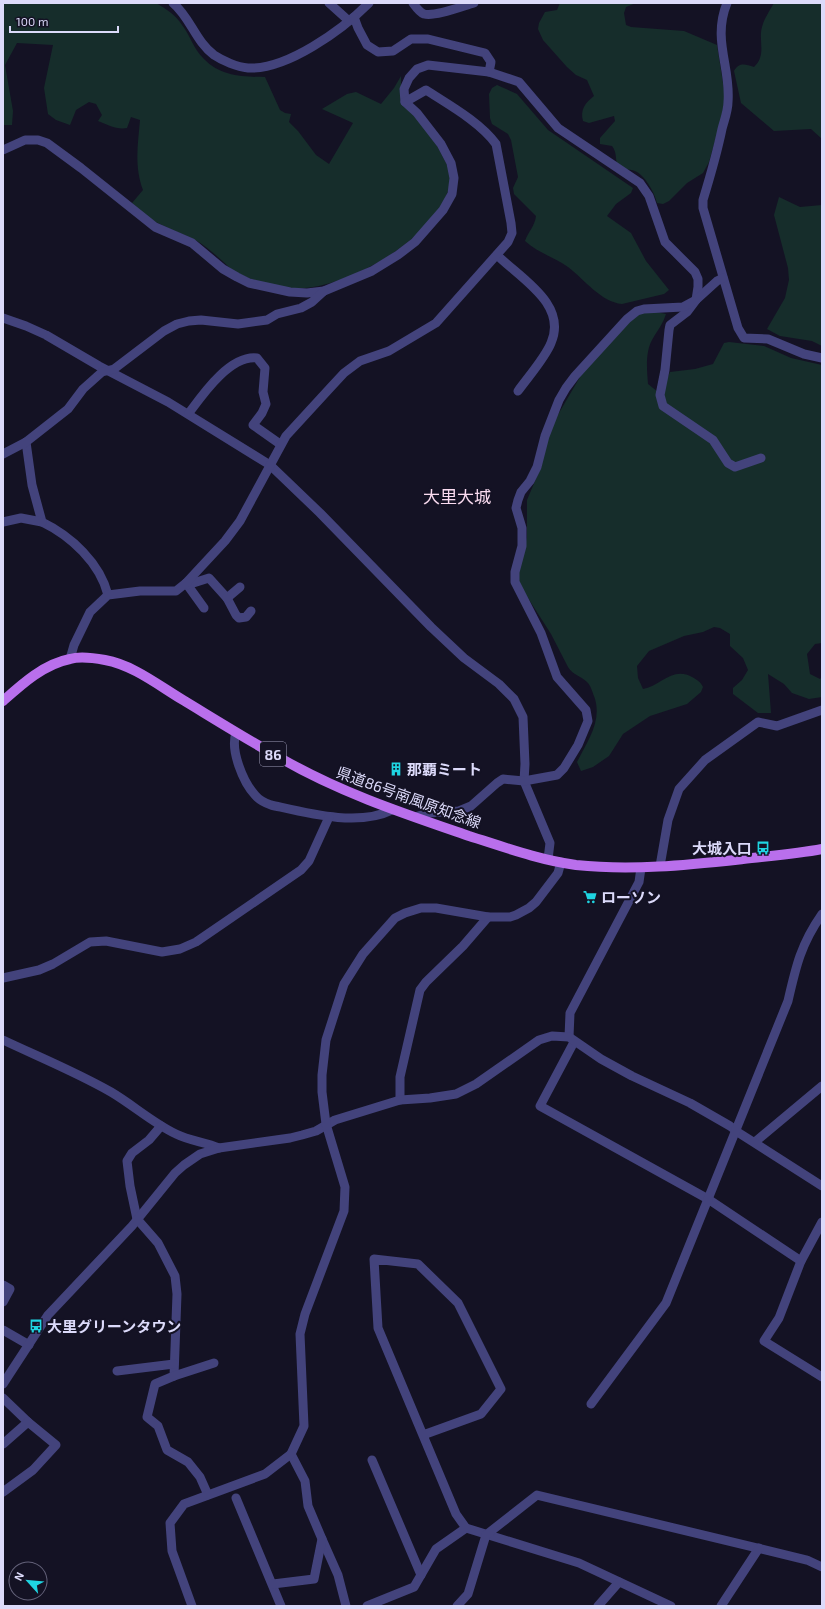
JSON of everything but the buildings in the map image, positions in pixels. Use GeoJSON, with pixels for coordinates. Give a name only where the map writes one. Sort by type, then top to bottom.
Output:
{"type":"FeatureCollection","features":[{"type":"Feature","properties":{"kind":"main road","name":"県道86号南風原知念線"},"geometry":{"type":"LineString","coordinates":[[3,701],[24,683],[44,670],[70,659],[94,658],[108,660],[136,671],[236,733],[335,787],[392,810],[499,846],[561,862],[597,866],[641,868],[725,861],[822,849]]}},
{"type":"Feature","properties":{"kind":"street"},"geometry":{"type":"LineString","coordinates":[[173,3],[180,9],[203,44],[213,54],[228,63],[248,68],[276,64],[290,59],[321,41],[352,19],[368,3]]}},
{"type":"Feature","properties":{"kind":"street"},"geometry":{"type":"LineString","coordinates":[[329,3],[352,19],[367,45],[378,52],[393,51],[411,38],[428,39],[485,53],[491,62],[489,72]]}},
{"type":"Feature","properties":{"kind":"street"},"geometry":{"type":"LineString","coordinates":[[413,3],[419,11],[424,14],[432,15],[474,3]]}},
{"type":"Feature","properties":{"kind":"street"},"geometry":{"type":"LineString","coordinates":[[727,3],[720,32],[722,55],[728,83],[728,103],[717,153],[703,200],[703,208],[738,328],[744,338],[768,339],[804,354],[822,358]]}},
{"type":"Feature","properties":{"kind":"street"},"geometry":{"type":"LineString","coordinates":[[3,150],[25,140],[38,140],[47,143],[155,227],[192,243],[223,269],[237,277],[249,283],[290,292],[324,291],[372,271],[398,256],[415,242],[443,210],[452,194],[454,178],[448,157],[441,144],[417,113],[405,102],[404,89],[409,78],[417,69],[428,65],[489,72],[519,82],[558,128],[640,183],[649,196],[665,242],[695,272],[698,279],[696,300]]}},
{"type":"Feature","properties":{"kind":"street"},"geometry":{"type":"LineString","coordinates":[[70,659],[74,645],[90,612],[108,595],[140,591],[176,591],[187,584],[225,541],[240,521],[280,444],[294,426],[344,374],[360,361],[389,351],[436,323],[508,242],[512,233],[506,188],[496,144],[489,134],[450,105],[426,90],[405,102]]}},
{"type":"Feature","properties":{"kind":"street"},"geometry":{"type":"LineString","coordinates":[[497,255],[545,298],[553,314],[554,336],[551,343],[518,391]]}},
{"type":"Feature","properties":{"kind":"street"},"geometry":{"type":"LineString","coordinates":[[723,278],[717,281],[696,300],[687,312],[670,325],[661,401],[663,406],[713,440],[728,463],[735,467],[761,458]]}},
{"type":"Feature","properties":{"kind":"street"},"geometry":{"type":"LineString","coordinates":[[3,454],[26,442],[68,409],[83,389],[102,372],[114,368],[164,331],[177,324],[201,320],[238,324],[267,320],[277,314],[301,308],[312,302],[324,291]]}},
{"type":"Feature","properties":{"kind":"street"},"geometry":{"type":"LineString","coordinates":[[415,817],[428,813],[459,811],[471,806],[497,782],[503,779],[524,781],[557,775],[564,768],[578,744],[588,721],[586,710],[557,677],[542,633],[515,582],[515,572],[522,546],[522,528],[516,508],[518,500],[521,492],[537,467],[544,436],[559,400],[575,376],[627,319],[637,311],[653,308],[682,307],[696,300]]}},
{"type":"Feature","properties":{"kind":"street"},"geometry":{"type":"LineString","coordinates":[[3,318],[26,326],[189,413],[270,464],[431,627],[464,658],[499,684],[514,699],[523,717],[525,764],[524,781],[550,843],[548,859]]}},
{"type":"Feature","properties":{"kind":"street"},"geometry":{"type":"LineString","coordinates":[[189,413],[209,386],[221,375],[246,358],[258,358],[265,368],[263,392],[266,404],[253,426],[280,444]]}},
{"type":"Feature","properties":{"kind":"street"},"geometry":{"type":"LineString","coordinates":[[26,442],[32,486],[42,522]]}},
{"type":"Feature","properties":{"kind":"street"},"geometry":{"type":"LineString","coordinates":[[3,522],[21,518],[42,522],[67,537],[101,576],[108,595]]}},
{"type":"Feature","properties":{"kind":"street"},"geometry":{"type":"LineString","coordinates":[[187,584],[209,578],[227,598],[239,618],[246,617],[251,611]]}},
{"type":"Feature","properties":{"kind":"street"},"geometry":{"type":"LineString","coordinates":[[187,584],[204,608]]}},
{"type":"Feature","properties":{"kind":"street"},"geometry":{"type":"LineString","coordinates":[[227,598],[240,587]]}},
{"type":"Feature","properties":{"kind":"street"},"geometry":{"type":"LineString","coordinates":[[660,866],[668,820],[679,789],[705,760],[758,722],[777,726],[822,710]]}},
{"type":"Feature","properties":{"kind":"street"},"geometry":{"type":"LineString","coordinates":[[236,733],[234,741],[240,770],[255,796],[262,802],[329,817],[375,816],[392,810]]}},
{"type":"Feature","properties":{"kind":"street"},"geometry":{"type":"LineString","coordinates":[[3,978],[39,970],[53,964],[90,942],[106,941],[162,952],[180,949],[196,942],[301,870],[309,861],[329,817]]}},
{"type":"Feature","properties":{"kind":"street"},"geometry":{"type":"LineString","coordinates":[[192,1606],[172,1551],[170,1523],[184,1504],[265,1474],[291,1454],[304,1426],[300,1334],[304,1314],[344,1211],[345,1187],[326,1124],[322,1092],[322,1075],[326,1040],[344,984],[364,954],[395,918],[421,908],[436,908],[488,916],[510,917],[529,908],[554,878],[560,869],[561,862]]}},
{"type":"Feature","properties":{"kind":"street"},"geometry":{"type":"LineString","coordinates":[[641,868],[639,882],[570,1013],[572,1039],[540,1106],[708,1199],[801,1261]]}},
{"type":"Feature","properties":{"kind":"street"},"geometry":{"type":"LineString","coordinates":[[591,1404],[666,1303],[788,1001],[797,962],[804,944],[822,914]]}},
{"type":"Feature","properties":{"kind":"street"},"geometry":{"type":"LineString","coordinates":[[400,1100],[400,1077],[420,990],[426,982],[463,946],[488,916]]}},
{"type":"Feature","properties":{"kind":"street"},"geometry":{"type":"LineString","coordinates":[[3,1384],[48,1315],[110,1250],[175,1173],[200,1154],[219,1148],[290,1138],[316,1131],[326,1124],[400,1100],[430,1098],[456,1094],[476,1084],[539,1040],[552,1036],[572,1039],[621,1071],[684,1100],[736,1130],[822,1186]]}},
{"type":"Feature","properties":{"kind":"street"},"geometry":{"type":"LineString","coordinates":[[3,1040],[112,1092],[161,1126],[188,1139],[219,1148]]}},
{"type":"Feature","properties":{"kind":"street"},"geometry":{"type":"LineString","coordinates":[[755,1142],[822,1086]]}},
{"type":"Feature","properties":{"kind":"street"},"geometry":{"type":"LineString","coordinates":[[161,1126],[149,1140],[132,1153],[127,1161],[130,1186],[137,1219],[158,1243],[175,1276],[177,1294],[174,1376]]}},
{"type":"Feature","properties":{"kind":"street"},"geometry":{"type":"LineString","coordinates":[[822,1222],[801,1261],[779,1318],[764,1341],[822,1377]]}},
{"type":"Feature","properties":{"kind":"street"},"geometry":{"type":"LineString","coordinates":[[423,1435],[481,1414],[501,1390],[458,1303],[418,1264],[374,1259],[378,1328],[456,1514],[466,1528],[579,1563],[671,1606]]}},
{"type":"Feature","properties":{"kind":"street"},"geometry":{"type":"LineString","coordinates":[[3,1285],[10,1289],[3,1302]]}},
{"type":"Feature","properties":{"kind":"street"},"geometry":{"type":"LineString","coordinates":[[3,1330],[29,1345]]}},
{"type":"Feature","properties":{"kind":"street"},"geometry":{"type":"LineString","coordinates":[[208,1495],[200,1477],[188,1462],[167,1450],[158,1426],[147,1417],[155,1384],[214,1363]]}},
{"type":"Feature","properties":{"kind":"street"},"geometry":{"type":"LineString","coordinates":[[117,1371],[174,1364]]}},
{"type":"Feature","properties":{"kind":"street"},"geometry":{"type":"LineString","coordinates":[[3,1398],[28,1422],[56,1445],[33,1470],[3,1492]]}},
{"type":"Feature","properties":{"kind":"street"},"geometry":{"type":"LineString","coordinates":[[3,1444],[28,1422]]}},
{"type":"Feature","properties":{"kind":"street"},"geometry":{"type":"LineString","coordinates":[[291,1454],[305,1481],[308,1506],[338,1575],[346,1606]]}},
{"type":"Feature","properties":{"kind":"street"},"geometry":{"type":"LineString","coordinates":[[372,1460],[421,1574]]}},
{"type":"Feature","properties":{"kind":"street"},"geometry":{"type":"LineString","coordinates":[[457,1606],[468,1594],[486,1535],[537,1495],[807,1560],[822,1567]]}},
{"type":"Feature","properties":{"kind":"street"},"geometry":{"type":"LineString","coordinates":[[236,1498],[281,1606]]}},
{"type":"Feature","properties":{"kind":"street"},"geometry":{"type":"LineString","coordinates":[[367,1606],[414,1587],[436,1549],[466,1528]]}},
{"type":"Feature","properties":{"kind":"street"},"geometry":{"type":"LineString","coordinates":[[273,1584],[314,1579],[322,1539]]}},
{"type":"Feature","properties":{"kind":"street"},"geometry":{"type":"LineString","coordinates":[[721,1606],[759,1548]]}},
{"type":"Feature","properties":{"kind":"street"},"geometry":{"type":"LineString","coordinates":[[598,1606],[619,1582]]}},
{"type":"Feature","properties":{"kind":"green space"},"geometry":{"type":"Polygon","coordinates":[[[3,3],[156,3],[177,18],[197,51],[210,65],[225,72],[240,76],[265,77],[280,110],[291,114],[289,122],[298,131],[316,155],[329,164],[353,123],[322,109],[347,94],[356,92],[381,104],[394,88],[401,76],[401,104],[426,130],[436,144],[450,171],[451,174],[446,196],[433,217],[414,237],[390,255],[364,270],[337,281],[312,287],[290,288],[275,286],[250,279],[230,268],[201,244],[146,216],[132,203],[143,190],[138,172],[140,120],[131,117],[127,128],[116,128],[109,126],[98,121],[102,115],[96,104],[89,102],[76,110],[70,125],[56,120],[48,114],[44,88],[53,45],[17,43],[5,65],[13,111],[12,125],[3,125],[3,3]]]}},
{"type":"Feature","properties":{"kind":"green space"},"geometry":{"type":"Polygon","coordinates":[[[560,3],[636,3],[626,7],[624,13],[626,25],[631,27],[684,31],[717,45],[726,102],[709,162],[703,173],[687,183],[669,201],[663,204],[657,203],[644,178],[635,171],[619,166],[612,146],[600,144],[600,138],[615,121],[614,116],[589,123],[583,121],[582,113],[584,107],[594,96],[587,80],[576,75],[567,67],[543,40],[538,29],[539,23],[545,12],[557,10],[560,3]]]}},
{"type":"Feature","properties":{"kind":"green space"},"geometry":{"type":"Polygon","coordinates":[[[774,3],[822,3],[822,139],[811,129],[774,131],[741,103],[734,71],[740,65],[754,67],[758,62],[761,53],[762,27],[774,3]]]}},
{"type":"Feature","properties":{"kind":"green space"},"geometry":{"type":"Polygon","coordinates":[[[497,85],[517,94],[548,130],[633,188],[631,193],[616,204],[607,216],[631,233],[646,261],[669,290],[664,294],[622,304],[614,302],[600,295],[568,267],[535,249],[525,241],[536,216],[514,194],[513,188],[518,177],[511,140],[508,134],[492,124],[490,118],[489,94],[492,88],[497,85]]]}},
{"type":"Feature","properties":{"kind":"green space"},"geometry":{"type":"Polygon","coordinates":[[[779,197],[800,207],[822,205],[822,346],[812,341],[780,336],[767,329],[785,298],[789,280],[788,268],[774,215],[779,197]]]}},
{"type":"Feature","properties":{"kind":"green space"},"geometry":{"type":"Polygon","coordinates":[[[651,311],[666,314],[662,324],[652,340],[647,356],[648,384],[658,392],[663,388],[670,372],[695,369],[713,364],[724,343],[729,342],[764,346],[791,358],[822,365],[822,643],[815,644],[807,654],[810,674],[820,679],[822,677],[822,697],[809,699],[792,693],[784,684],[768,674],[771,713],[758,713],[733,694],[733,688],[742,680],[748,670],[743,658],[730,646],[730,634],[720,628],[714,627],[703,632],[684,636],[649,651],[637,666],[638,678],[643,689],[673,675],[685,674],[701,683],[703,687],[701,692],[687,704],[650,716],[623,734],[609,756],[593,767],[581,771],[577,762],[593,730],[597,713],[596,705],[590,685],[572,672],[568,667],[551,634],[519,584],[519,572],[527,537],[527,500],[541,467],[549,430],[587,365],[638,313],[651,311]]]}},
{"type":"Feature","properties":{"kind":"place","name":"那覇ミート"},"geometry":{"type":"Point","coordinates":[396,769]}},
{"type":"Feature","properties":{"kind":"place","name":"大城入口"},"geometry":{"type":"Point","coordinates":[763,848]}},
{"type":"Feature","properties":{"kind":"place","name":"ローソン"},"geometry":{"type":"Point","coordinates":[590,897]}},
{"type":"Feature","properties":{"kind":"place","name":"大里グリーンタウン"},"geometry":{"type":"Point","coordinates":[36,1326]}},
{"type":"Feature","properties":{"kind":"district","name":"大里大城"},"geometry":{"type":"Point","coordinates":[457,496]}}]}
